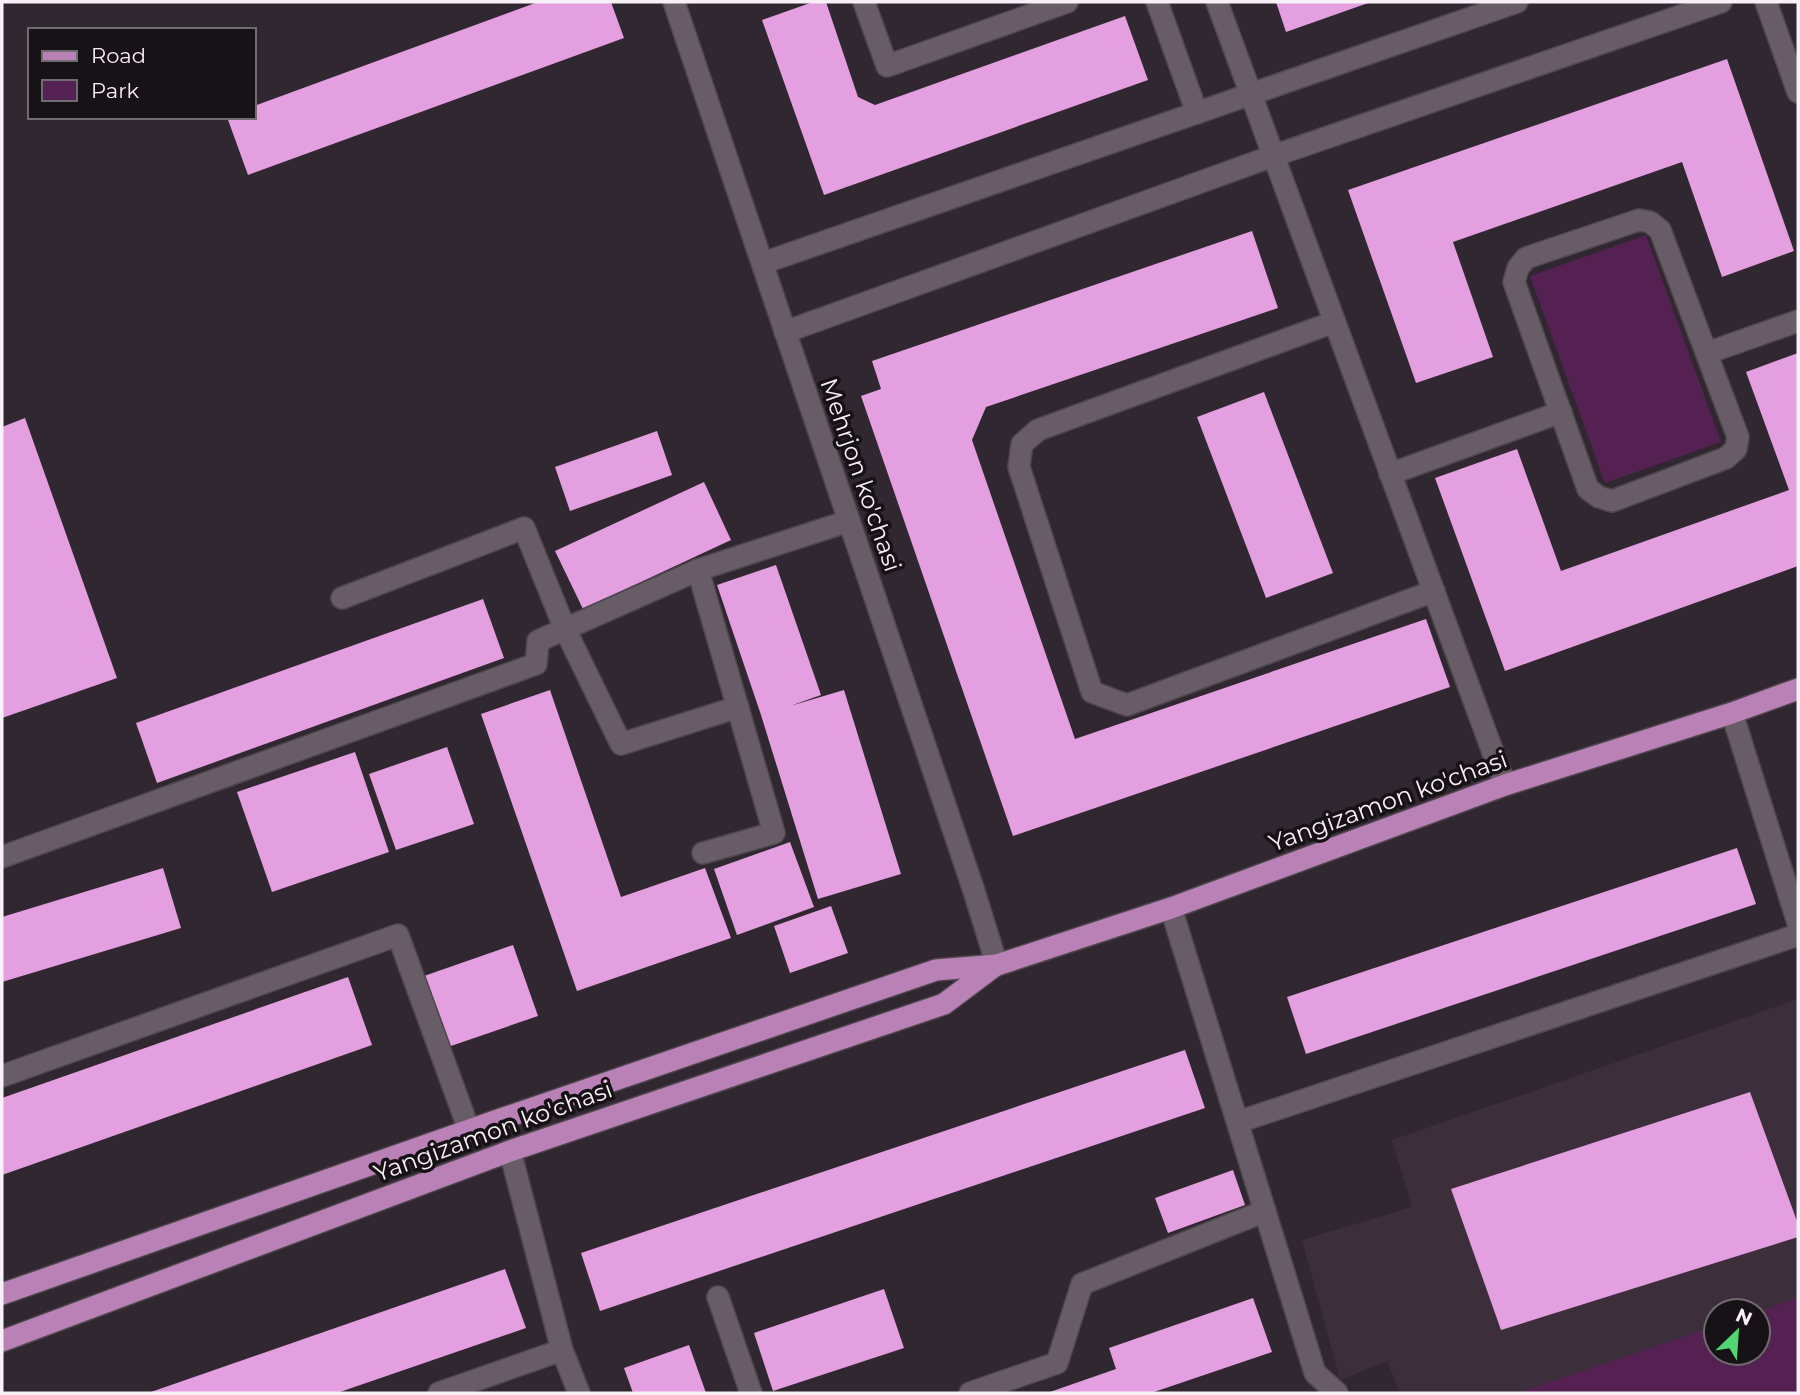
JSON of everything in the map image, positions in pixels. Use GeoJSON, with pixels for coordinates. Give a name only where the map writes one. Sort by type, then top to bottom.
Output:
{"type":"FeatureCollection","features":[{"type":"Feature","properties":{"kind":"main road","name":"Yangizamon ko'chasi"},"geometry":{"type":"LineString","coordinates":[[2,1294],[936,970],[996,965],[1171,908],[1505,785],[1732,713],[1798,689]]}},
{"type":"Feature","properties":{"kind":"main road","name":"Yangizamon ko'chasi"},"geometry":{"type":"LineString","coordinates":[[2,1341],[510,1151],[944,1003],[996,965]]}},
{"type":"Feature","properties":{"kind":"street","name":"Mehrjon ko'chasi"},"geometry":{"type":"LineString","coordinates":[[674,2],[974,888],[996,965]]}},
{"type":"Feature","properties":{"kind":"street"},"geometry":{"type":"LineString","coordinates":[[864,2],[887,66],[1067,2]]}},
{"type":"Feature","properties":{"kind":"street"},"geometry":{"type":"LineString","coordinates":[[1157,2],[1197,113]]}},
{"type":"Feature","properties":{"kind":"street"},"geometry":{"type":"LineString","coordinates":[[1217,2],[1505,785]]}},
{"type":"Feature","properties":{"kind":"street"},"geometry":{"type":"LineString","coordinates":[[763,263],[1517,2]]}},
{"type":"Feature","properties":{"kind":"street"},"geometry":{"type":"LineString","coordinates":[[785,331],[1273,156],[1721,2]]}},
{"type":"Feature","properties":{"kind":"street"},"geometry":{"type":"LineString","coordinates":[[1766,2],[1798,92]]}},
{"type":"Feature","properties":{"kind":"street"},"geometry":{"type":"LineString","coordinates":[[1639,220],[1650,222],[1660,230],[1707,353],[1738,437],[1736,449],[1726,458],[1612,501],[1599,497],[1588,489],[1561,412],[1514,282],[1518,268],[1526,258],[1639,220]]}},
{"type":"Feature","properties":{"kind":"street"},"geometry":{"type":"LineString","coordinates":[[1707,353],[1798,321]]}},
{"type":"Feature","properties":{"kind":"street"},"geometry":{"type":"LineString","coordinates":[[1334,322],[1038,430],[1022,444],[1019,467],[1093,692],[1126,705],[1434,591]]}},
{"type":"Feature","properties":{"kind":"street"},"geometry":{"type":"LineString","coordinates":[[1390,474],[1561,412]]}},
{"type":"Feature","properties":{"kind":"street"},"geometry":{"type":"LineString","coordinates":[[2,856],[536,664],[538,641],[698,570],[849,521]]}},
{"type":"Feature","properties":{"kind":"street"},"geometry":{"type":"LineString","coordinates":[[342,597],[524,528],[565,629],[621,744],[738,707]]}},
{"type":"Feature","properties":{"kind":"street"},"geometry":{"type":"LineString","coordinates":[[698,570],[774,833],[704,853]]}},
{"type":"Feature","properties":{"kind":"street"},"geometry":{"type":"LineString","coordinates":[[1732,713],[1798,923]]}},
{"type":"Feature","properties":{"kind":"street"},"geometry":{"type":"LineString","coordinates":[[1171,908],[1315,1373],[1336,1393]]}},
{"type":"Feature","properties":{"kind":"street"},"geometry":{"type":"LineString","coordinates":[[2,1076],[398,934],[469,1130]]}},
{"type":"Feature","properties":{"kind":"street"},"geometry":{"type":"LineString","coordinates":[[1238,1122],[1798,935]]}},
{"type":"Feature","properties":{"kind":"street"},"geometry":{"type":"LineString","coordinates":[[510,1151],[562,1350],[579,1393]]}},
{"type":"Feature","properties":{"kind":"street"},"geometry":{"type":"LineString","coordinates":[[970,1393],[1057,1363],[1082,1284],[1265,1211]]}},
{"type":"Feature","properties":{"kind":"street"},"geometry":{"type":"LineString","coordinates":[[718,1297],[751,1393]]}},
{"type":"Feature","properties":{"kind":"street"},"geometry":{"type":"LineString","coordinates":[[439,1393],[562,1350]]}},
{"type":"Feature","properties":{"kind":"shaded area"},"geometry":{"type":"Polygon","coordinates":[[[1798,999],[1798,1393],[1400,1393],[1387,1361],[1340,1380],[1302,1240],[1412,1207],[1392,1140],[1798,999]]]}},
{"type":"Feature","properties":{"kind":"green space"},"geometry":{"type":"Polygon","coordinates":[[[1646,235],[1721,442],[1605,483],[1530,276],[1646,235]]]}},
{"type":"Feature","properties":{"kind":"green space"},"geometry":{"type":"Polygon","coordinates":[[[1798,1298],[1798,1393],[1517,1393],[1702,1331],[1702,1367],[1772,1367],[1772,1307],[1798,1298]]]}},
{"type":"Feature","properties":{"kind":"building"},"geometry":{"type":"Polygon","coordinates":[[[538,2],[611,2],[624,38],[248,175],[228,119],[256,119],[256,105],[538,2]]]}},
{"type":"Feature","properties":{"kind":"building"},"geometry":{"type":"Polygon","coordinates":[[[813,2],[826,2],[858,97],[875,105],[1125,16],[1148,80],[824,195],[762,20],[813,2]]]}},
{"type":"Feature","properties":{"kind":"building"},"geometry":{"type":"Polygon","coordinates":[[[1276,2],[1371,2],[1286,32],[1276,2]]]}},
{"type":"Feature","properties":{"kind":"building"},"geometry":{"type":"Polygon","coordinates":[[[1727,59],[1794,251],[1722,277],[1682,162],[1453,242],[1493,357],[1416,383],[1348,190],[1727,59]]]}},
{"type":"Feature","properties":{"kind":"building"},"geometry":{"type":"Polygon","coordinates":[[[1252,231],[1278,308],[986,407],[972,440],[1075,739],[1426,619],[1450,687],[1013,836],[861,396],[881,389],[872,361],[1252,231]]]}},
{"type":"Feature","properties":{"kind":"building"},"geometry":{"type":"Polygon","coordinates":[[[1798,353],[1798,566],[1505,671],[1435,478],[1517,449],[1561,571],[1789,490],[1746,372],[1798,353]]]}},
{"type":"Feature","properties":{"kind":"building"},"geometry":{"type":"Polygon","coordinates":[[[1264,392],[1333,573],[1266,598],[1197,417],[1264,392]]]}},
{"type":"Feature","properties":{"kind":"building"},"geometry":{"type":"Polygon","coordinates":[[[25,418],[117,678],[2,718],[2,427],[25,418]]]}},
{"type":"Feature","properties":{"kind":"building"},"geometry":{"type":"Polygon","coordinates":[[[657,431],[672,475],[570,511],[555,467],[657,431]]]}},
{"type":"Feature","properties":{"kind":"building"},"geometry":{"type":"Polygon","coordinates":[[[704,482],[731,540],[583,609],[555,551],[704,482]]]}},
{"type":"Feature","properties":{"kind":"building"},"geometry":{"type":"Polygon","coordinates":[[[776,565],[821,695],[790,706],[844,690],[901,874],[818,899],[717,585],[776,565]]]}},
{"type":"Feature","properties":{"kind":"building"},"geometry":{"type":"Polygon","coordinates":[[[483,599],[504,658],[157,783],[136,723],[483,599]]]}},
{"type":"Feature","properties":{"kind":"building"},"geometry":{"type":"Polygon","coordinates":[[[550,690],[621,897],[705,868],[731,938],[577,991],[481,714],[550,690]]]}},
{"type":"Feature","properties":{"kind":"building"},"geometry":{"type":"Polygon","coordinates":[[[447,747],[474,824],[396,850],[369,774],[447,747]]]}},
{"type":"Feature","properties":{"kind":"building"},"geometry":{"type":"Polygon","coordinates":[[[355,752],[389,852],[272,892],[237,792],[355,752]]]}},
{"type":"Feature","properties":{"kind":"building"},"geometry":{"type":"Polygon","coordinates":[[[790,842],[814,907],[737,935],[714,869],[790,842]]]}},
{"type":"Feature","properties":{"kind":"building"},"geometry":{"type":"Polygon","coordinates":[[[1737,848],[1756,904],[1306,1054],[1287,997],[1737,848]]]}},
{"type":"Feature","properties":{"kind":"building"},"geometry":{"type":"Polygon","coordinates":[[[163,868],[181,928],[2,982],[2,917],[163,868]]]}},
{"type":"Feature","properties":{"kind":"building"},"geometry":{"type":"Polygon","coordinates":[[[831,906],[848,953],[790,973],[774,926],[831,906]]]}},
{"type":"Feature","properties":{"kind":"building"},"geometry":{"type":"Polygon","coordinates":[[[513,945],[538,1016],[448,1047],[424,976],[513,945]]]}},
{"type":"Feature","properties":{"kind":"building"},"geometry":{"type":"Polygon","coordinates":[[[348,977],[372,1045],[2,1175],[2,1098],[348,977]]]}},
{"type":"Feature","properties":{"kind":"building"},"geometry":{"type":"Polygon","coordinates":[[[1185,1050],[1205,1108],[600,1311],[581,1253],[1185,1050]]]}},
{"type":"Feature","properties":{"kind":"building"},"geometry":{"type":"Polygon","coordinates":[[[1750,1092],[1798,1224],[1798,1237],[1501,1330],[1451,1189],[1750,1092]]]}},
{"type":"Feature","properties":{"kind":"building"},"geometry":{"type":"Polygon","coordinates":[[[1233,1170],[1245,1205],[1168,1233],[1155,1198],[1233,1170]]]}},
{"type":"Feature","properties":{"kind":"building"},"geometry":{"type":"Polygon","coordinates":[[[505,1269],[526,1328],[337,1393],[148,1393],[505,1269]]]}},
{"type":"Feature","properties":{"kind":"building"},"geometry":{"type":"Polygon","coordinates":[[[884,1289],[904,1348],[773,1391],[754,1333],[884,1289]]]}},
{"type":"Feature","properties":{"kind":"building"},"geometry":{"type":"Polygon","coordinates":[[[1253,1298],[1272,1352],[1151,1393],[1047,1393],[1116,1369],[1109,1348],[1253,1298]]]}},
{"type":"Feature","properties":{"kind":"building"},"geometry":{"type":"Polygon","coordinates":[[[689,1345],[706,1393],[633,1393],[624,1368],[689,1345]]]}}]}
